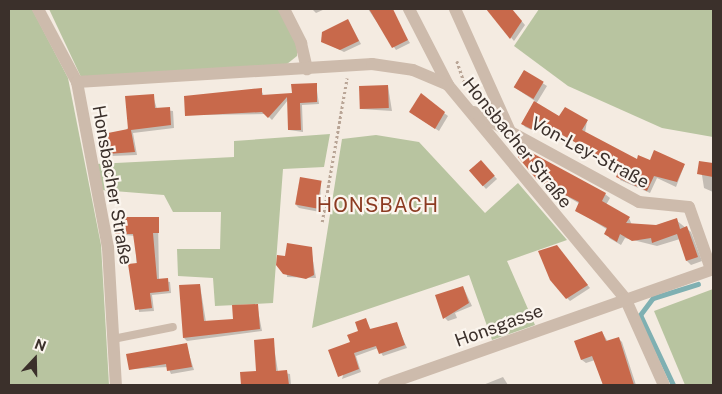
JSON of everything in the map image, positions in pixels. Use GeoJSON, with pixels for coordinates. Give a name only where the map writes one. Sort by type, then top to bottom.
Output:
{"type":"FeatureCollection","features":[{"type":"Feature","properties":{"kind":"street","name":"Honsbacher Straße"},"geometry":{"type":"LineString","coordinates":[[38,9],[77,82],[108,248],[116,385]]}},
{"type":"Feature","properties":{"kind":"street"},"geometry":{"type":"LineString","coordinates":[[284,9],[301,43],[307,69]]}},
{"type":"Feature","properties":{"kind":"street"},"geometry":{"type":"LineString","coordinates":[[409,9],[448,85]]}},
{"type":"Feature","properties":{"kind":"street"},"geometry":{"type":"LineString","coordinates":[[456,9],[509,129]]}},
{"type":"Feature","properties":{"kind":"street","name":"Honsbacher Straße"},"geometry":{"type":"LineString","coordinates":[[77,82],[349,66],[413,70],[448,85],[474,112],[499,152],[625,298],[664,385]]}},
{"type":"Feature","properties":{"kind":"street","name":"Von-Ley-Straße"},"geometry":{"type":"LineString","coordinates":[[474,112],[509,129],[639,202],[689,207],[712,269],[625,298]]}},
{"type":"Feature","properties":{"kind":"street","name":"Honsgasse"},"geometry":{"type":"LineString","coordinates":[[384,385],[625,298]]}},
{"type":"Feature","properties":{"kind":"lane"},"geometry":{"type":"LineString","coordinates":[[114,339],[173,327]]}},
{"type":"Feature","properties":{"kind":"path"},"geometry":{"type":"LineString","coordinates":[[322,222],[349,66]]}},
{"type":"Feature","properties":{"kind":"green space"},"geometry":{"type":"Polygon","coordinates":[[[9,9],[32,9],[68,78],[101,245],[109,385],[9,385],[9,9]]]}},
{"type":"Feature","properties":{"kind":"green space"},"geometry":{"type":"Polygon","coordinates":[[[49,9],[279,9],[297,43],[297,56],[287,64],[81,77],[49,9]]]}},
{"type":"Feature","properties":{"kind":"green space"},"geometry":{"type":"Polygon","coordinates":[[[539,9],[713,9],[713,137],[662,128],[568,86],[514,46],[539,9]]]}},
{"type":"Feature","properties":{"kind":"green space"},"geometry":{"type":"Polygon","coordinates":[[[330,134],[324,167],[283,169],[273,303],[215,306],[213,278],[178,276],[177,249],[220,249],[221,212],[173,212],[164,195],[101,190],[96,164],[234,157],[234,141],[330,134]]]}},
{"type":"Feature","properties":{"kind":"green space"},"geometry":{"type":"Polygon","coordinates":[[[376,135],[419,142],[485,213],[518,183],[567,240],[507,261],[535,325],[492,340],[469,275],[312,328],[342,139],[376,135]]]}},
{"type":"Feature","properties":{"kind":"green space"},"geometry":{"type":"Polygon","coordinates":[[[713,289],[713,385],[685,385],[654,311],[713,289]]]}},
{"type":"Feature","properties":{"kind":"building"},"geometry":{"type":"Polygon","coordinates":[[[369,9],[393,9],[408,40],[392,48],[369,9]]]}},
{"type":"Feature","properties":{"kind":"building"},"geometry":{"type":"Polygon","coordinates":[[[486,9],[512,9],[522,21],[510,39],[486,9]]]}},
{"type":"Feature","properties":{"kind":"building"},"geometry":{"type":"Polygon","coordinates":[[[348,19],[359,41],[340,50],[321,42],[322,32],[348,19]]]}},
{"type":"Feature","properties":{"kind":"building"},"geometry":{"type":"Polygon","coordinates":[[[524,70],[544,82],[533,99],[514,87],[524,70]]]}},
{"type":"Feature","properties":{"kind":"building"},"geometry":{"type":"Polygon","coordinates":[[[317,83],[317,102],[300,103],[301,130],[288,130],[287,97],[268,118],[262,112],[185,116],[184,96],[262,88],[262,95],[292,93],[291,84],[317,83]]]}},
{"type":"Feature","properties":{"kind":"building"},"geometry":{"type":"Polygon","coordinates":[[[388,85],[389,108],[360,109],[359,86],[388,85]]]}},
{"type":"Feature","properties":{"kind":"building"},"geometry":{"type":"Polygon","coordinates":[[[421,93],[445,112],[435,129],[409,112],[421,93]]]}},
{"type":"Feature","properties":{"kind":"building"},"geometry":{"type":"Polygon","coordinates":[[[154,94],[155,108],[170,107],[171,125],[131,130],[135,152],[107,154],[103,134],[128,129],[125,96],[154,94]]]}},
{"type":"Feature","properties":{"kind":"building"},"geometry":{"type":"Polygon","coordinates":[[[534,101],[559,116],[565,107],[588,120],[582,130],[637,159],[638,155],[650,160],[654,150],[685,164],[677,182],[654,176],[647,191],[616,177],[620,168],[538,121],[533,130],[521,124],[534,101]]]}},
{"type":"Feature","properties":{"kind":"building"},"geometry":{"type":"Polygon","coordinates":[[[523,148],[606,193],[602,201],[630,217],[626,223],[656,225],[677,218],[680,229],[687,226],[698,257],[686,261],[677,234],[652,243],[651,238],[632,241],[620,234],[617,242],[604,234],[607,228],[575,211],[579,202],[538,181],[518,157],[523,148]]]}},
{"type":"Feature","properties":{"kind":"building"},"geometry":{"type":"Polygon","coordinates":[[[481,160],[495,176],[483,186],[469,170],[481,160]]]}},
{"type":"Feature","properties":{"kind":"building"},"geometry":{"type":"Polygon","coordinates":[[[699,161],[713,163],[713,177],[697,174],[699,161]]]}},
{"type":"Feature","properties":{"kind":"building"},"geometry":{"type":"Polygon","coordinates":[[[300,177],[322,181],[317,208],[295,205],[300,177]]]}},
{"type":"Feature","properties":{"kind":"building"},"geometry":{"type":"Polygon","coordinates":[[[115,217],[159,217],[159,233],[153,233],[157,279],[168,278],[169,291],[150,293],[152,308],[135,310],[128,264],[137,263],[133,234],[115,234],[115,217]]]}},
{"type":"Feature","properties":{"kind":"building"},"geometry":{"type":"Polygon","coordinates":[[[287,243],[312,247],[314,275],[306,279],[283,274],[276,265],[277,255],[285,256],[287,243]]]}},
{"type":"Feature","properties":{"kind":"building"},"geometry":{"type":"Polygon","coordinates":[[[557,245],[588,285],[566,299],[550,280],[538,251],[557,245]]]}},
{"type":"Feature","properties":{"kind":"building"},"geometry":{"type":"Polygon","coordinates":[[[200,284],[204,321],[233,319],[232,305],[258,304],[260,329],[183,338],[179,285],[200,284]]]}},
{"type":"Feature","properties":{"kind":"building"},"geometry":{"type":"Polygon","coordinates":[[[463,286],[469,303],[443,319],[435,295],[463,286]]]}},
{"type":"Feature","properties":{"kind":"building"},"geometry":{"type":"Polygon","coordinates":[[[366,318],[370,329],[397,322],[405,345],[379,354],[376,346],[354,353],[359,369],[338,377],[328,350],[350,342],[347,335],[358,331],[355,322],[366,318]]]}},
{"type":"Feature","properties":{"kind":"building"},"geometry":{"type":"Polygon","coordinates":[[[602,331],[606,341],[619,337],[634,385],[603,385],[592,356],[581,360],[574,341],[602,331]]]}},
{"type":"Feature","properties":{"kind":"building"},"geometry":{"type":"Polygon","coordinates":[[[274,338],[276,371],[287,370],[289,385],[241,385],[240,372],[256,371],[254,340],[274,338]]]}},
{"type":"Feature","properties":{"kind":"building"},"geometry":{"type":"Polygon","coordinates":[[[187,343],[192,367],[167,371],[166,364],[129,370],[126,354],[187,343]]]}},
{"type":"Feature","properties":{"kind":"waterway","name":"HONSBACH"},"geometry":{"type":"LineString","coordinates":[[673,385],[640,315],[653,298],[698,284]]}},
{"type":"Feature","properties":{"kind":"district","name":"HONSBACH"},"geometry":{"type":"Point","coordinates":[378,205]}}]}
